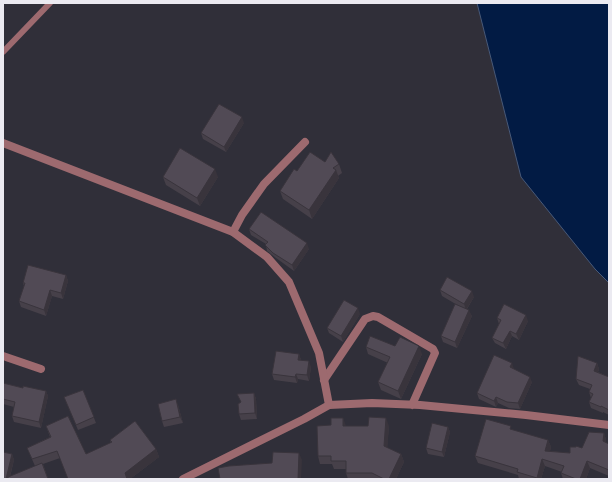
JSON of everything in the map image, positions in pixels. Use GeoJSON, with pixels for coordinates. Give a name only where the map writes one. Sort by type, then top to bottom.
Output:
{"type":"FeatureCollection","features":[{"type":"Feature","properties":{"kind":"street"},"geometry":{"type":"LineString","coordinates":[[233,232],[242,215],[264,184],[305,142]]}},
{"type":"Feature","properties":{"kind":"street"},"geometry":{"type":"LineString","coordinates":[[3,143],[233,232],[267,257],[289,282],[319,353],[329,405]]}},
{"type":"Feature","properties":{"kind":"street"},"geometry":{"type":"LineString","coordinates":[[324,380],[365,319],[373,316],[378,317],[435,351],[412,405]]}},
{"type":"Feature","properties":{"kind":"street"},"geometry":{"type":"LineString","coordinates":[[3,356],[41,369]]}},
{"type":"Feature","properties":{"kind":"street"},"geometry":{"type":"LineString","coordinates":[[183,479],[329,405],[372,403],[412,405],[526,415],[609,426]]}},
{"type":"Feature","properties":{"kind":"lane"},"geometry":{"type":"LineString","coordinates":[[3,52],[50,3]]}},
{"type":"Feature","properties":{"kind":"water"},"geometry":{"type":"Polygon","coordinates":[[[477,3],[609,3],[609,283],[595,269],[521,177],[477,3]]]}},
{"type":"Feature","properties":{"kind":"building"},"geometry":{"type":"Polygon","coordinates":[[[219,104],[242,117],[224,147],[201,133],[219,104]]]}},
{"type":"Feature","properties":{"kind":"building"},"geometry":{"type":"Polygon","coordinates":[[[180,148],[215,169],[197,198],[163,177],[180,148]]]}},
{"type":"Feature","properties":{"kind":"building"},"geometry":{"type":"Polygon","coordinates":[[[310,152],[325,162],[331,152],[339,164],[333,168],[336,170],[309,210],[280,191],[294,169],[297,171],[310,152]]]}},
{"type":"Feature","properties":{"kind":"building"},"geometry":{"type":"Polygon","coordinates":[[[261,212],[307,243],[292,265],[273,253],[265,245],[268,242],[249,229],[261,212]]]}},
{"type":"Feature","properties":{"kind":"building"},"geometry":{"type":"Polygon","coordinates":[[[28,265],[66,275],[61,293],[50,290],[44,310],[19,301],[25,283],[23,283],[28,265]]]}},
{"type":"Feature","properties":{"kind":"building"},"geometry":{"type":"Polygon","coordinates":[[[447,277],[472,291],[464,304],[440,290],[447,277]]]}},
{"type":"Feature","properties":{"kind":"building"},"geometry":{"type":"Polygon","coordinates":[[[344,300],[358,308],[341,336],[327,328],[344,300]]]}},
{"type":"Feature","properties":{"kind":"building"},"geometry":{"type":"Polygon","coordinates":[[[455,304],[469,310],[455,342],[441,336],[455,304]]]}},
{"type":"Feature","properties":{"kind":"building"},"geometry":{"type":"Polygon","coordinates":[[[504,304],[526,315],[516,334],[510,331],[503,343],[492,338],[501,320],[497,318],[504,304]]]}},
{"type":"Feature","properties":{"kind":"building"},"geometry":{"type":"Polygon","coordinates":[[[370,336],[395,346],[400,337],[419,346],[398,391],[378,382],[390,357],[366,347],[370,336]]]}},
{"type":"Feature","properties":{"kind":"building"},"geometry":{"type":"Polygon","coordinates":[[[276,351],[299,354],[298,360],[309,361],[307,375],[296,374],[295,377],[272,374],[276,351]]]}},
{"type":"Feature","properties":{"kind":"building"},"geometry":{"type":"Polygon","coordinates":[[[494,355],[512,363],[510,367],[530,377],[518,403],[507,402],[496,397],[494,401],[477,393],[494,355]]]}},
{"type":"Feature","properties":{"kind":"building"},"geometry":{"type":"Polygon","coordinates":[[[578,356],[597,363],[594,371],[609,377],[609,410],[589,402],[593,394],[589,392],[592,385],[576,379],[578,356]]]}},
{"type":"Feature","properties":{"kind":"building"},"geometry":{"type":"Polygon","coordinates":[[[3,383],[23,388],[23,386],[46,391],[39,422],[12,416],[15,402],[3,399],[3,383]]]}},
{"type":"Feature","properties":{"kind":"building"},"geometry":{"type":"Polygon","coordinates":[[[83,390],[94,417],[76,425],[64,397],[83,390]]]}},
{"type":"Feature","properties":{"kind":"building"},"geometry":{"type":"Polygon","coordinates":[[[254,393],[255,413],[239,414],[238,404],[241,402],[237,394],[254,393]]]}},
{"type":"Feature","properties":{"kind":"building"},"geometry":{"type":"Polygon","coordinates":[[[176,399],[180,417],[162,421],[158,404],[176,399]]]}},
{"type":"Feature","properties":{"kind":"building"},"geometry":{"type":"Polygon","coordinates":[[[68,416],[86,454],[112,442],[110,440],[135,421],[156,449],[125,473],[127,479],[68,479],[57,451],[32,459],[27,448],[51,437],[46,426],[68,416]]]}},
{"type":"Feature","properties":{"kind":"building"},"geometry":{"type":"Polygon","coordinates":[[[369,417],[386,418],[384,446],[401,454],[389,479],[384,479],[372,473],[346,473],[346,461],[331,461],[331,456],[318,456],[317,426],[331,425],[331,418],[343,418],[343,426],[368,426],[369,417]]]}},
{"type":"Feature","properties":{"kind":"building"},"geometry":{"type":"Polygon","coordinates":[[[486,419],[511,426],[510,429],[548,440],[545,451],[570,453],[570,447],[576,446],[582,448],[589,432],[604,433],[603,441],[609,444],[609,470],[587,461],[580,479],[576,479],[561,473],[564,466],[542,459],[537,478],[517,472],[518,469],[475,456],[486,419]]]}},
{"type":"Feature","properties":{"kind":"building"},"geometry":{"type":"Polygon","coordinates":[[[432,423],[448,427],[442,452],[426,448],[432,423]]]}},
{"type":"Feature","properties":{"kind":"building"},"geometry":{"type":"Polygon","coordinates":[[[3,452],[12,454],[6,479],[3,479],[3,452]]]}},
{"type":"Feature","properties":{"kind":"building"},"geometry":{"type":"Polygon","coordinates":[[[273,452],[299,453],[298,479],[220,479],[218,468],[272,463],[273,452]]]}},
{"type":"Feature","properties":{"kind":"building"},"geometry":{"type":"Polygon","coordinates":[[[42,463],[48,479],[8,479],[8,477],[42,463]]]}}]}
